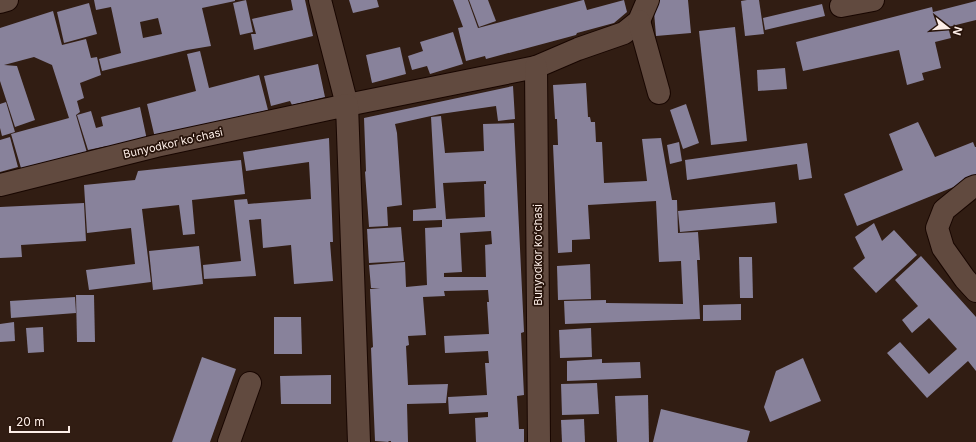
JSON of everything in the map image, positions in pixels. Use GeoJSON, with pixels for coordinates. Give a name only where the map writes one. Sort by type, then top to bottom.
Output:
{"type":"FeatureCollection","features":[{"type":"Feature","properties":{"kind":"street"},"geometry":{"type":"LineString","coordinates":[[0,2],[7,0]]}},
{"type":"Feature","properties":{"kind":"street"},"geometry":{"type":"LineString","coordinates":[[320,0],[347,105],[358,442]]}},
{"type":"Feature","properties":{"kind":"street","name":"Bunyodkor koʻchasi"},"geometry":{"type":"LineString","coordinates":[[0,185],[156,146],[347,105],[536,67],[578,49],[624,33],[638,21],[648,0]]}},
{"type":"Feature","properties":{"kind":"street"},"geometry":{"type":"LineString","coordinates":[[842,6],[873,0]]}},
{"type":"Feature","properties":{"kind":"street"},"geometry":{"type":"LineString","coordinates":[[638,21],[659,93]]}},
{"type":"Feature","properties":{"kind":"street","name":"Bunyodkor koʻchasi"},"geometry":{"type":"LineString","coordinates":[[536,67],[539,442]]}},
{"type":"Feature","properties":{"kind":"street"},"geometry":{"type":"LineString","coordinates":[[976,186],[944,210],[937,228],[943,248],[965,279],[976,291]]}},
{"type":"Feature","properties":{"kind":"street"},"geometry":{"type":"LineString","coordinates":[[229,442],[250,383]]}},
{"type":"Feature","properties":{"kind":"building"},"geometry":{"type":"Polygon","coordinates":[[[94,0],[235,0],[202,8],[211,46],[187,50],[102,71],[99,59],[121,53],[111,7],[96,10],[94,0]],[[158,18],[140,22],[143,38],[162,34],[158,18]]]}},
{"type":"Feature","properties":{"kind":"building"},"geometry":{"type":"Polygon","coordinates":[[[246,0],[253,32],[240,35],[233,3],[246,0]]]}},
{"type":"Feature","properties":{"kind":"building"},"geometry":{"type":"Polygon","coordinates":[[[291,0],[305,0],[313,36],[254,50],[251,34],[256,34],[252,19],[293,10],[291,0]]]}},
{"type":"Feature","properties":{"kind":"building"},"geometry":{"type":"Polygon","coordinates":[[[349,0],[377,0],[379,7],[353,13],[349,0]]]}},
{"type":"Feature","properties":{"kind":"building"},"geometry":{"type":"Polygon","coordinates":[[[453,0],[468,0],[478,28],[583,0],[587,10],[624,0],[627,12],[614,23],[577,33],[576,35],[486,59],[485,56],[466,61],[458,28],[463,27],[453,0]]]}},
{"type":"Feature","properties":{"kind":"building"},"geometry":{"type":"Polygon","coordinates":[[[469,0],[488,0],[496,21],[479,27],[469,0]]]}},
{"type":"Feature","properties":{"kind":"building"},"geometry":{"type":"Polygon","coordinates":[[[653,0],[688,0],[691,33],[656,36],[653,0]]]}},
{"type":"Feature","properties":{"kind":"building"},"geometry":{"type":"Polygon","coordinates":[[[759,0],[764,34],[745,36],[741,1],[759,0]]]}},
{"type":"Feature","properties":{"kind":"building"},"geometry":{"type":"Polygon","coordinates":[[[976,1],[976,20],[948,27],[951,38],[935,42],[941,68],[922,73],[924,80],[907,85],[899,50],[803,71],[796,42],[932,7],[933,12],[976,1]]]}},
{"type":"Feature","properties":{"kind":"building"},"geometry":{"type":"Polygon","coordinates":[[[89,3],[97,34],[64,43],[57,12],[89,3]]]}},
{"type":"Feature","properties":{"kind":"building"},"geometry":{"type":"Polygon","coordinates":[[[822,4],[825,16],[765,30],[763,18],[822,4]]]}},
{"type":"Feature","properties":{"kind":"building"},"geometry":{"type":"Polygon","coordinates":[[[53,11],[62,45],[86,39],[91,58],[97,57],[101,75],[80,83],[84,98],[77,101],[80,112],[76,115],[88,156],[23,175],[11,134],[69,118],[52,65],[34,57],[4,65],[17,66],[35,120],[15,127],[0,81],[0,28],[53,11]]]}},
{"type":"Feature","properties":{"kind":"building"},"geometry":{"type":"Polygon","coordinates":[[[735,27],[747,141],[711,145],[699,31],[735,27]]]}},
{"type":"Feature","properties":{"kind":"building"},"geometry":{"type":"Polygon","coordinates":[[[453,32],[463,64],[430,74],[427,66],[412,70],[408,56],[423,51],[420,42],[453,32]]]}},
{"type":"Feature","properties":{"kind":"building"},"geometry":{"type":"Polygon","coordinates":[[[400,47],[406,74],[372,83],[366,55],[400,47]]]}},
{"type":"Feature","properties":{"kind":"building"},"geometry":{"type":"Polygon","coordinates":[[[200,51],[209,88],[259,75],[268,110],[155,138],[147,104],[196,91],[187,54],[200,51]]]}},
{"type":"Feature","properties":{"kind":"building"},"geometry":{"type":"Polygon","coordinates":[[[318,64],[325,97],[292,105],[290,101],[271,106],[264,76],[318,64]]]}},
{"type":"Feature","properties":{"kind":"building"},"geometry":{"type":"Polygon","coordinates":[[[785,68],[787,89],[758,91],[757,70],[785,68]]]}},
{"type":"Feature","properties":{"kind":"building"},"geometry":{"type":"Polygon","coordinates":[[[586,83],[588,117],[590,117],[591,122],[595,122],[596,142],[602,142],[604,183],[647,181],[642,139],[661,138],[672,200],[677,200],[678,233],[698,232],[700,260],[697,260],[700,319],[565,324],[564,301],[606,300],[606,303],[683,304],[681,261],[659,262],[656,201],[588,205],[590,239],[572,240],[572,252],[558,253],[553,145],[558,145],[553,85],[586,83]]]}},
{"type":"Feature","properties":{"kind":"building"},"geometry":{"type":"Polygon","coordinates":[[[513,86],[515,119],[498,121],[496,106],[440,114],[395,124],[397,133],[402,205],[387,207],[388,226],[369,227],[365,172],[364,118],[513,86]]]}},
{"type":"Feature","properties":{"kind":"building"},"geometry":{"type":"Polygon","coordinates":[[[6,102],[15,132],[2,136],[0,128],[0,104],[6,102]]]}},
{"type":"Feature","properties":{"kind":"building"},"geometry":{"type":"Polygon","coordinates":[[[686,104],[699,143],[683,149],[670,110],[686,104]]]}},
{"type":"Feature","properties":{"kind":"building"},"geometry":{"type":"Polygon","coordinates":[[[140,107],[147,140],[108,149],[107,146],[88,150],[77,115],[91,111],[96,128],[103,126],[101,117],[140,107]]]}},
{"type":"Feature","properties":{"kind":"building"},"geometry":{"type":"Polygon","coordinates":[[[441,116],[445,153],[484,151],[483,124],[514,123],[524,332],[521,333],[524,395],[517,396],[519,429],[524,429],[524,442],[476,442],[475,418],[488,417],[488,412],[449,414],[448,397],[487,395],[485,363],[489,363],[488,351],[445,353],[444,336],[489,334],[487,302],[489,302],[488,290],[444,291],[445,296],[423,297],[426,335],[408,336],[409,345],[406,346],[408,385],[448,384],[446,403],[407,404],[408,442],[375,441],[370,289],[380,289],[371,288],[369,265],[405,262],[406,287],[427,285],[425,228],[442,227],[442,220],[413,221],[413,210],[436,208],[431,117],[441,116]],[[486,181],[443,183],[446,219],[485,217],[484,184],[486,184],[486,181]],[[491,231],[460,233],[462,272],[444,273],[444,277],[486,277],[485,245],[492,244],[491,231]]]}},
{"type":"Feature","properties":{"kind":"building"},"geometry":{"type":"Polygon","coordinates":[[[918,122],[935,157],[973,142],[976,147],[976,178],[857,226],[844,194],[903,170],[889,134],[918,122]]]}},
{"type":"Feature","properties":{"kind":"building"},"geometry":{"type":"Polygon","coordinates":[[[10,137],[18,167],[0,172],[0,140],[10,137]]]}},
{"type":"Feature","properties":{"kind":"building"},"geometry":{"type":"Polygon","coordinates":[[[329,138],[333,242],[330,242],[333,281],[294,284],[291,245],[263,248],[261,219],[249,220],[256,276],[204,279],[203,265],[241,261],[234,200],[247,199],[248,204],[311,199],[309,162],[246,171],[243,152],[329,138]]]}},
{"type":"Feature","properties":{"kind":"building"},"geometry":{"type":"Polygon","coordinates":[[[679,142],[682,161],[670,164],[667,145],[679,142]]]}},
{"type":"Feature","properties":{"kind":"building"},"geometry":{"type":"Polygon","coordinates":[[[807,143],[812,178],[799,180],[797,164],[687,180],[685,160],[807,143]]]}},
{"type":"Feature","properties":{"kind":"building"},"geometry":{"type":"Polygon","coordinates":[[[241,160],[245,194],[192,200],[195,234],[183,235],[179,205],[142,209],[151,282],[89,290],[86,270],[135,264],[131,228],[87,233],[84,185],[135,180],[138,171],[241,160]]]}},
{"type":"Feature","properties":{"kind":"building"},"geometry":{"type":"Polygon","coordinates":[[[775,202],[777,223],[680,232],[678,211],[775,202]]]}},
{"type":"Feature","properties":{"kind":"building"},"geometry":{"type":"Polygon","coordinates":[[[84,203],[86,241],[21,245],[22,257],[0,258],[0,207],[84,203]]]}},
{"type":"Feature","properties":{"kind":"building"},"geometry":{"type":"Polygon","coordinates":[[[874,223],[882,241],[894,230],[917,255],[876,293],[853,268],[865,258],[855,237],[874,223]]]}},
{"type":"Feature","properties":{"kind":"building"},"geometry":{"type":"Polygon","coordinates":[[[401,227],[404,261],[369,263],[367,229],[401,227]]]}},
{"type":"Feature","properties":{"kind":"building"},"geometry":{"type":"Polygon","coordinates":[[[199,246],[203,284],[153,290],[149,251],[199,246]]]}},
{"type":"Feature","properties":{"kind":"building"},"geometry":{"type":"Polygon","coordinates":[[[921,256],[976,317],[976,371],[968,361],[927,398],[887,353],[900,342],[929,374],[957,349],[929,318],[912,333],[902,320],[918,306],[895,280],[921,256]]]}},
{"type":"Feature","properties":{"kind":"building"},"geometry":{"type":"Polygon","coordinates":[[[739,257],[752,257],[753,298],[740,298],[739,257]]]}},
{"type":"Feature","properties":{"kind":"building"},"geometry":{"type":"Polygon","coordinates":[[[590,264],[591,299],[558,300],[557,266],[590,264]]]}},
{"type":"Feature","properties":{"kind":"building"},"geometry":{"type":"Polygon","coordinates":[[[76,295],[94,295],[95,342],[77,342],[76,295]]]}},
{"type":"Feature","properties":{"kind":"building"},"geometry":{"type":"Polygon","coordinates":[[[75,297],[76,313],[11,318],[10,301],[75,297]]]}},
{"type":"Feature","properties":{"kind":"building"},"geometry":{"type":"Polygon","coordinates":[[[741,304],[741,320],[703,321],[703,305],[741,304]]]}},
{"type":"Feature","properties":{"kind":"building"},"geometry":{"type":"Polygon","coordinates":[[[274,317],[301,317],[302,354],[274,354],[274,317]]]}},
{"type":"Feature","properties":{"kind":"building"},"geometry":{"type":"Polygon","coordinates":[[[14,322],[15,341],[0,342],[0,324],[14,322]]]}},
{"type":"Feature","properties":{"kind":"building"},"geometry":{"type":"Polygon","coordinates":[[[43,327],[44,352],[28,353],[26,328],[43,327]]]}},
{"type":"Feature","properties":{"kind":"building"},"geometry":{"type":"Polygon","coordinates":[[[591,328],[592,357],[560,358],[559,330],[591,328]]]}},
{"type":"Feature","properties":{"kind":"building"},"geometry":{"type":"Polygon","coordinates":[[[202,357],[236,369],[210,442],[172,442],[202,357]]]}},
{"type":"Feature","properties":{"kind":"building"},"geometry":{"type":"Polygon","coordinates":[[[803,358],[821,401],[770,422],[764,407],[776,371],[803,358]]]}},
{"type":"Feature","properties":{"kind":"building"},"geometry":{"type":"Polygon","coordinates":[[[602,359],[602,363],[640,362],[641,378],[567,381],[567,361],[602,359]]]}},
{"type":"Feature","properties":{"kind":"building"},"geometry":{"type":"Polygon","coordinates":[[[331,375],[331,404],[281,404],[280,376],[331,375]]]}},
{"type":"Feature","properties":{"kind":"building"},"geometry":{"type":"Polygon","coordinates":[[[597,383],[599,414],[562,415],[561,384],[597,383]]]}},
{"type":"Feature","properties":{"kind":"building"},"geometry":{"type":"Polygon","coordinates":[[[648,395],[649,442],[617,442],[615,396],[648,395]]]}},
{"type":"Feature","properties":{"kind":"building"},"geometry":{"type":"Polygon","coordinates":[[[661,409],[750,431],[747,442],[653,442],[661,409]]]}},
{"type":"Feature","properties":{"kind":"building"},"geometry":{"type":"Polygon","coordinates":[[[584,419],[585,442],[562,442],[561,420],[584,419]]]}}]}
